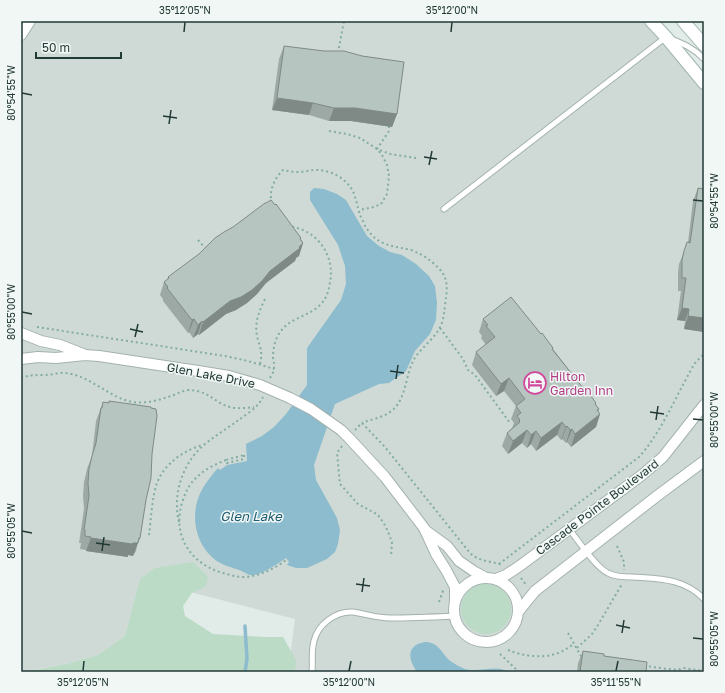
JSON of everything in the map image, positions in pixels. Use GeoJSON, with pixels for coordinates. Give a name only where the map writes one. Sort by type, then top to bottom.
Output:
{"type":"FeatureCollection","features":[{"type":"Feature","properties":{"kind":"main road"},"geometry":{"type":"LineString","coordinates":[[651,21],[704,83]]}},
{"type":"Feature","properties":{"kind":"main road"},"geometry":{"type":"LineString","coordinates":[[683,21],[704,45]]}},
{"type":"Feature","properties":{"kind":"street"},"geometry":{"type":"LineString","coordinates":[[21,35],[30,21]]}},
{"type":"Feature","properties":{"kind":"street","name":"Glen Lake Drive"},"geometry":{"type":"LineString","coordinates":[[21,333],[41,341],[60,345],[85,355],[229,376],[268,388],[311,410],[341,430],[385,477],[424,528],[436,554],[455,587],[455,600]]}},
{"type":"Feature","properties":{"kind":"street","name":"Glen Lake Drive"},"geometry":{"type":"LineString","coordinates":[[21,359],[85,355]]}},
{"type":"Feature","properties":{"kind":"street","name":"Cascade Pointe Boulevard"},"geometry":{"type":"LineString","coordinates":[[491,578],[506,575],[521,565],[642,475],[663,457],[704,405]]}},
{"type":"Feature","properties":{"kind":"street"},"geometry":{"type":"LineString","coordinates":[[518,612],[535,591],[704,461]]}},
{"type":"Feature","properties":{"kind":"street","name":"Glen Lake Drive"},"geometry":{"type":"LineString","coordinates":[[424,528],[447,546],[460,561],[475,572],[491,578]]}},
{"type":"Feature","properties":{"kind":"street"},"geometry":{"type":"LineString","coordinates":[[491,578],[505,584],[512,590],[517,601],[518,612],[516,623],[510,632],[501,639],[490,642],[479,641],[468,637],[460,629],[455,616],[455,600],[460,591],[467,584],[476,579],[491,578]]}},
{"type":"Feature","properties":{"kind":"lane"},"geometry":{"type":"LineString","coordinates":[[444,209],[666,38],[688,46],[704,60]]}},
{"type":"Feature","properties":{"kind":"lane"},"geometry":{"type":"LineString","coordinates":[[569,529],[586,551],[604,571],[609,574],[623,577],[671,580],[692,589],[704,599]]}},
{"type":"Feature","properties":{"kind":"lane"},"geometry":{"type":"LineString","coordinates":[[312,672],[312,652],[314,641],[318,632],[335,616],[352,612],[390,618],[455,616]]}},
{"type":"Feature","properties":{"kind":"path"},"geometry":{"type":"LineString","coordinates":[[338,58],[344,21]]}},
{"type":"Feature","properties":{"kind":"path"},"geometry":{"type":"LineString","coordinates":[[377,149],[389,132],[389,126]]}},
{"type":"Feature","properties":{"kind":"path"},"geometry":{"type":"LineString","coordinates":[[329,131],[355,136],[377,149],[390,154],[416,158]]}},
{"type":"Feature","properties":{"kind":"path"},"geometry":{"type":"LineString","coordinates":[[359,210],[374,207],[380,204],[387,194],[389,176],[387,165],[377,149]]}},
{"type":"Feature","properties":{"kind":"path"},"geometry":{"type":"LineString","coordinates":[[273,206],[270,196],[271,191],[282,170],[292,172],[317,170],[332,173],[345,181],[351,187],[360,215],[369,233],[384,244],[419,253],[428,258],[444,274],[446,294],[444,314],[440,328],[414,360],[409,371],[400,402],[390,412],[362,422]]}},
{"type":"Feature","properties":{"kind":"path"},"geometry":{"type":"LineString","coordinates":[[286,223],[308,232],[321,243],[329,259],[332,274],[328,292],[316,309],[285,326],[280,332],[277,337],[274,352],[274,369],[268,388],[259,404],[204,444],[194,456],[185,470],[177,492],[176,512],[180,530],[187,547],[191,553],[211,569],[239,576],[255,575],[274,568],[286,560]]}},
{"type":"Feature","properties":{"kind":"path"},"geometry":{"type":"LineString","coordinates":[[198,240],[209,252]]}},
{"type":"Feature","properties":{"kind":"path"},"geometry":{"type":"LineString","coordinates":[[260,364],[262,352],[257,336],[257,322],[266,296]]}},
{"type":"Feature","properties":{"kind":"path"},"geometry":{"type":"LineString","coordinates":[[34,327],[225,356],[260,364],[274,369]]}},
{"type":"Feature","properties":{"kind":"path"},"geometry":{"type":"LineString","coordinates":[[440,328],[463,359],[468,370],[474,375],[510,423]]}},
{"type":"Feature","properties":{"kind":"path"},"geometry":{"type":"LineString","coordinates":[[499,564],[639,457],[658,431],[695,363],[704,354]]}},
{"type":"Feature","properties":{"kind":"path"},"geometry":{"type":"LineString","coordinates":[[21,378],[33,375],[66,372],[95,383],[115,396],[133,402],[159,400],[181,391],[195,391],[206,393],[228,407],[255,407]]}},
{"type":"Feature","properties":{"kind":"path"},"geometry":{"type":"LineString","coordinates":[[149,535],[155,492],[159,478],[171,463],[179,456],[188,450],[204,444]]}},
{"type":"Feature","properties":{"kind":"path"},"geometry":{"type":"LineString","coordinates":[[179,522],[180,509],[185,493],[198,475],[226,460],[244,455],[244,459],[227,463],[226,460]]}},
{"type":"Feature","properties":{"kind":"path"},"geometry":{"type":"LineString","coordinates":[[577,648],[598,626],[623,582],[624,562],[617,546]]}},
{"type":"Feature","properties":{"kind":"path"},"geometry":{"type":"LineString","coordinates":[[568,633],[583,660]]}},
{"type":"Feature","properties":{"kind":"path"},"geometry":{"type":"LineString","coordinates":[[508,650],[533,656],[544,656],[557,654],[574,644]]}},
{"type":"Feature","properties":{"kind":"path"},"geometry":{"type":"LineString","coordinates":[[500,654],[519,672]]}},
{"type":"Feature","properties":{"kind":"path"},"geometry":{"type":"LineString","coordinates":[[581,656],[588,658]]}},
{"type":"Feature","properties":{"kind":"path"},"geometry":{"type":"LineString","coordinates":[[639,665],[674,670],[684,668],[704,671]]}},
{"type":"Feature","properties":{"kind":"path"},"geometry":{"type":"LineString","coordinates":[[646,672],[647,666]]}},
{"type":"Feature","properties":{"kind":"shaded area"},"geometry":{"type":"Polygon","coordinates":[[[21,21],[644,21],[666,44],[704,92],[704,672],[288,672],[295,619],[140,579],[125,636],[98,655],[66,664],[21,672],[21,21]]]}},
{"type":"Feature","properties":{"kind":"green space"},"geometry":{"type":"Polygon","coordinates":[[[193,562],[208,577],[206,586],[192,593],[183,606],[185,616],[213,634],[283,637],[296,660],[295,672],[24,672],[66,664],[98,655],[125,636],[140,579],[155,568],[193,562]]]}},
{"type":"Feature","properties":{"kind":"green space"},"geometry":{"type":"Polygon","coordinates":[[[481,584],[491,584],[504,591],[511,604],[511,614],[504,627],[491,634],[481,634],[472,630],[465,623],[461,614],[461,604],[465,595],[472,588],[481,584]]]}},
{"type":"Feature","properties":{"kind":"water","name":"Glen Lake"},"geometry":{"type":"Polygon","coordinates":[[[314,188],[324,189],[337,194],[346,200],[367,236],[379,246],[390,252],[402,255],[416,264],[429,276],[435,286],[437,303],[436,320],[430,334],[415,351],[406,371],[389,383],[379,384],[335,404],[314,465],[316,480],[337,518],[340,530],[335,552],[327,559],[307,568],[296,568],[287,565],[289,562],[286,558],[264,572],[250,575],[220,563],[206,551],[198,536],[195,512],[199,496],[218,468],[220,470],[227,465],[247,461],[246,444],[262,436],[274,427],[286,414],[307,385],[307,348],[341,300],[346,284],[345,266],[338,245],[310,200],[310,192],[314,188]]]}},
{"type":"Feature","properties":{"kind":"water"},"geometry":{"type":"Polygon","coordinates":[[[429,642],[439,648],[449,660],[465,669],[499,669],[508,672],[417,672],[412,662],[410,653],[414,646],[429,642]]]}},
{"type":"Feature","properties":{"kind":"building"},"geometry":{"type":"Polygon","coordinates":[[[284,46],[324,51],[344,51],[362,56],[404,62],[397,114],[355,108],[334,108],[313,103],[277,98],[284,46]]]}},
{"type":"Feature","properties":{"kind":"building"},"geometry":{"type":"Polygon","coordinates":[[[698,188],[704,189],[704,318],[688,316],[689,309],[682,308],[686,278],[682,278],[682,260],[687,242],[690,243],[698,188]]]}},
{"type":"Feature","properties":{"kind":"building"},"geometry":{"type":"Polygon","coordinates":[[[271,200],[275,205],[276,204],[301,238],[300,239],[303,243],[299,247],[300,248],[270,271],[252,290],[241,297],[230,301],[198,325],[194,319],[192,320],[164,282],[169,278],[168,277],[199,254],[215,238],[271,200]]]}},
{"type":"Feature","properties":{"kind":"building","name":"Hilton Garden Inn"},"geometry":{"type":"Polygon","coordinates":[[[511,297],[541,334],[542,333],[553,348],[552,349],[583,388],[584,387],[599,409],[597,410],[600,414],[575,434],[572,429],[570,430],[562,422],[541,438],[536,431],[531,435],[527,430],[513,441],[507,433],[520,422],[517,416],[521,413],[516,406],[525,399],[509,378],[501,384],[476,352],[495,337],[486,326],[488,325],[483,319],[511,297]]]}},
{"type":"Feature","properties":{"kind":"building"},"geometry":{"type":"Polygon","coordinates":[[[109,401],[156,409],[157,416],[152,454],[151,478],[138,543],[132,544],[85,536],[84,530],[89,496],[89,469],[96,443],[101,408],[103,402],[109,403],[109,401]]]}},
{"type":"Feature","properties":{"kind":"building"},"geometry":{"type":"Polygon","coordinates":[[[583,651],[604,654],[604,656],[647,662],[646,672],[580,672],[583,651]]]}},
{"type":"Feature","properties":{"kind":"waterway"},"geometry":{"type":"LineString","coordinates":[[245,626],[247,659],[245,672]]}},
{"type":"Feature","properties":{"kind":"place","name":"Hilton Garden Inn"},"geometry":{"type":"Point","coordinates":[535,383]}}]}
